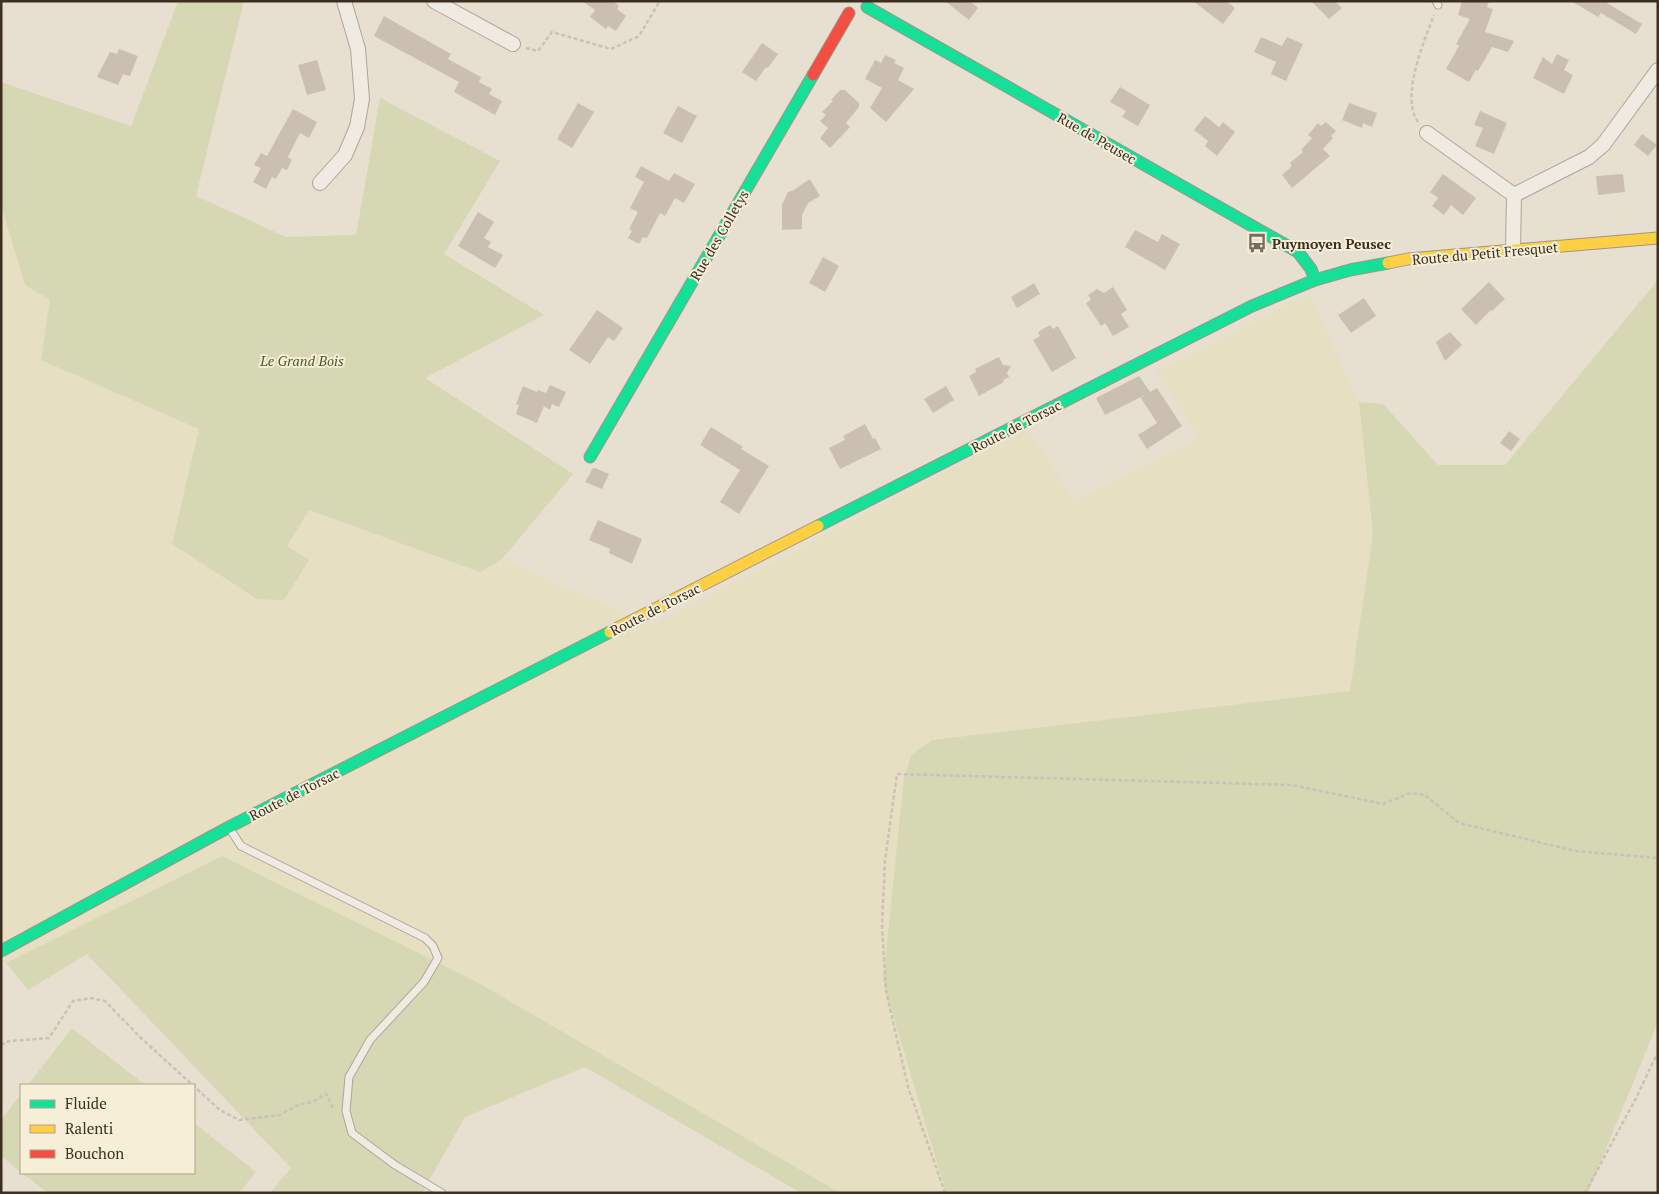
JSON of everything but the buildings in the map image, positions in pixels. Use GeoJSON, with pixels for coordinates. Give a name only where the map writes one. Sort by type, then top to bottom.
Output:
{"type":"FeatureCollection","features":[{"type":"Feature","properties":{"kind":"street"},"geometry":{"type":"LineString","coordinates":[[320,183],[345,155],[357,127],[362,99],[358,49],[344,1]]}},
{"type":"Feature","properties":{"kind":"street"},"geometry":{"type":"LineString","coordinates":[[434,1],[513,44]]}},
{"type":"Feature","properties":{"kind":"street","name":"Rue des Colletys"},"geometry":{"type":"LineString","coordinates":[[590,457],[845,10],[857,14],[861,13],[868,4]]}},
{"type":"Feature","properties":{"kind":"street","name":"Rue de Peusec"},"geometry":{"type":"LineString","coordinates":[[868,4],[1298,252],[1311,269],[1315,280]]}},
{"type":"Feature","properties":{"kind":"street"},"geometry":{"type":"LineString","coordinates":[[1514,195],[1589,157],[1604,146],[1658,70]]}},
{"type":"Feature","properties":{"kind":"street"},"geometry":{"type":"LineString","coordinates":[[1427,133],[1514,195]]}},
{"type":"Feature","properties":{"kind":"street"},"geometry":{"type":"LineString","coordinates":[[1513,250],[1514,195]]}},
{"type":"Feature","properties":{"kind":"street","name":"Route du Petit Fresquet"},"geometry":{"type":"LineString","coordinates":[[1315,280],[1350,270],[1408,259],[1658,238]]}},
{"type":"Feature","properties":{"kind":"street","name":"Route de Torsac"},"geometry":{"type":"LineString","coordinates":[[1,951],[229,828],[845,512],[1244,311],[1315,280]]}},
{"type":"Feature","properties":{"kind":"lane"},"geometry":{"type":"LineString","coordinates":[[229,828],[240,846],[425,938],[433,946],[438,958],[424,982],[370,1040],[349,1077],[346,1111],[352,1133],[395,1165],[442,1193]]}},
{"type":"Feature","properties":{"kind":"path"},"geometry":{"type":"LineString","coordinates":[[513,44],[538,51],[552,32],[611,49],[639,36],[660,1]]}},
{"type":"Feature","properties":{"kind":"path"},"geometry":{"type":"LineString","coordinates":[[1427,133],[1414,117],[1412,95],[1416,63],[1437,3]]}},
{"type":"Feature","properties":{"kind":"path"},"geometry":{"type":"LineString","coordinates":[[945,1193],[908,1087],[886,990],[882,926],[885,860],[897,774],[1292,785],[1383,804],[1410,793],[1425,795],[1459,823],[1576,851],[1658,858]]}},
{"type":"Feature","properties":{"kind":"path"},"geometry":{"type":"LineString","coordinates":[[1,1045],[9,1041],[49,1038],[72,1001],[91,998],[105,1001],[140,1038],[191,1084]]}},
{"type":"Feature","properties":{"kind":"path"},"geometry":{"type":"LineString","coordinates":[[1585,1193],[1636,1098],[1658,1052]]}},
{"type":"Feature","properties":{"kind":"path"},"geometry":{"type":"LineString","coordinates":[[195,1088],[220,1110],[239,1120],[280,1115],[298,1105],[312,1102],[326,1094],[334,1110]]}},
{"type":"Feature","properties":{"kind":"shaded area"},"geometry":{"type":"Polygon","coordinates":[[[1,205],[25,285],[50,300],[41,360],[199,429],[172,544],[257,599],[284,599],[309,560],[287,546],[308,510],[480,572],[502,559],[652,625],[1028,429],[1074,501],[1199,437],[1156,372],[1309,293],[1359,402],[1373,534],[1350,691],[932,740],[911,755],[883,981],[946,1193],[840,1193],[475,981],[222,856],[1,965],[1,205]]]}},
{"type":"Feature","properties":{"kind":"green space","name":"Le Grand Bois"},"geometry":{"type":"Polygon","coordinates":[[[178,1],[244,1],[196,196],[286,237],[356,235],[380,98],[500,161],[444,254],[544,315],[425,378],[573,474],[502,559],[480,572],[309,510],[287,546],[309,560],[284,600],[257,599],[172,544],[199,429],[41,360],[50,300],[25,285],[1,205],[1,82],[131,126],[178,1]]]}},
{"type":"Feature","properties":{"kind":"green space"},"geometry":{"type":"Polygon","coordinates":[[[1658,280],[1658,1022],[1588,1193],[946,1193],[883,981],[904,779],[911,755],[932,740],[1350,691],[1373,534],[1359,402],[1383,404],[1438,465],[1505,465],[1658,280]]]}},
{"type":"Feature","properties":{"kind":"green space"},"geometry":{"type":"Polygon","coordinates":[[[222,856],[475,981],[840,1193],[801,1193],[585,1067],[465,1117],[422,1193],[270,1193],[291,1168],[87,954],[28,990],[6,963],[222,856]]]}},
{"type":"Feature","properties":{"kind":"green space"},"geometry":{"type":"Polygon","coordinates":[[[72,1028],[144,1084],[29,1084],[72,1028]]]}},
{"type":"Feature","properties":{"kind":"green space"},"geometry":{"type":"Polygon","coordinates":[[[20,1095],[20,1171],[1,1156],[1,1120],[20,1095]]]}},
{"type":"Feature","properties":{"kind":"green space"},"geometry":{"type":"Polygon","coordinates":[[[195,1124],[256,1172],[239,1193],[48,1193],[23,1174],[195,1174],[195,1124]]]}},
{"type":"Feature","properties":{"kind":"traffic: fast"},"geometry":{"type":"LineString","coordinates":[[867,7],[1298,252],[1311,269],[1315,280]]}},
{"type":"Feature","properties":{"kind":"traffic: fast"},"geometry":{"type":"LineString","coordinates":[[590,457],[813,75]]}},
{"type":"Feature","properties":{"kind":"traffic: fast"},"geometry":{"type":"LineString","coordinates":[[818,526],[1252,306],[1315,280],[1350,270],[1388,263]]}},
{"type":"Feature","properties":{"kind":"traffic: fast"},"geometry":{"type":"LineString","coordinates":[[1,951],[229,827],[610,632]]}},
{"type":"Feature","properties":{"kind":"traffic: slow"},"geometry":{"type":"LineString","coordinates":[[1388,263],[1408,259],[1658,238]]}},
{"type":"Feature","properties":{"kind":"traffic: slow"},"geometry":{"type":"LineString","coordinates":[[610,632],[818,526]]}},
{"type":"Feature","properties":{"kind":"traffic: jam"},"geometry":{"type":"LineString","coordinates":[[813,75],[849,13]]}},
{"type":"Feature","properties":{"kind":"place","name":"Puymoyen Peusec"},"geometry":{"type":"Point","coordinates":[1257,243]}}]}
